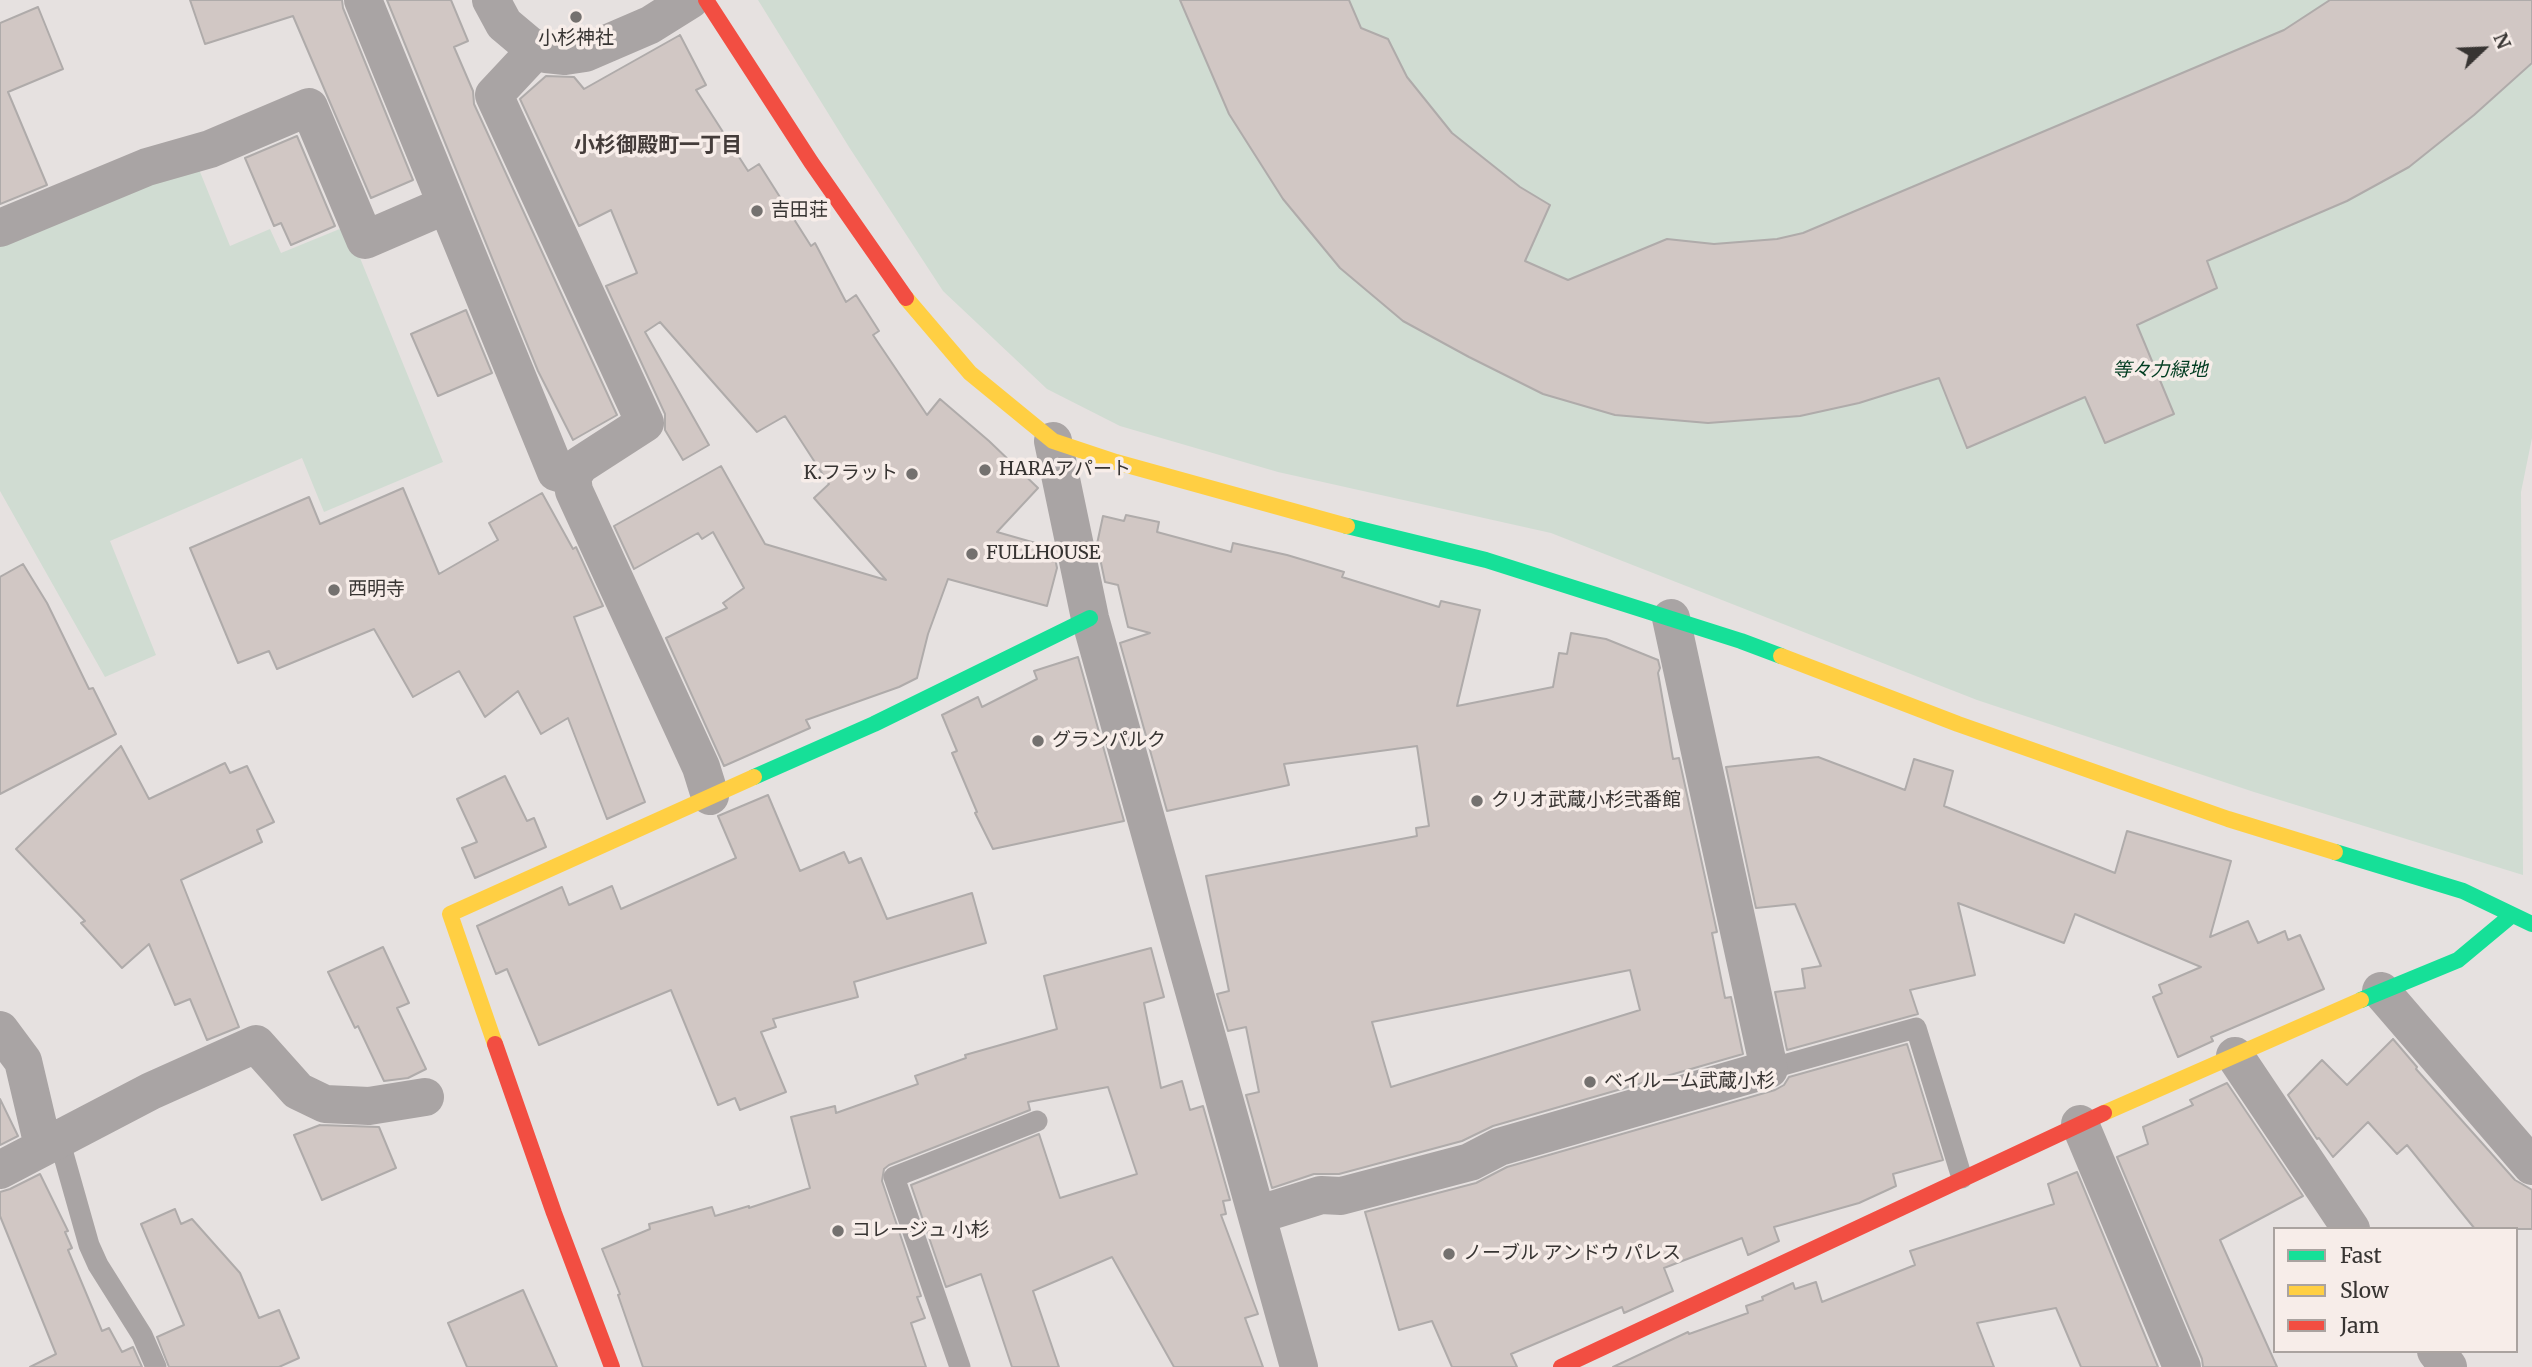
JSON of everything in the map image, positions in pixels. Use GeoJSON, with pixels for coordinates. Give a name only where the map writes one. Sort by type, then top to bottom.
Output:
{"type":"FeatureCollection","features":[{"type":"Feature","properties":{"kind":"street"},"geometry":{"type":"LineString","coordinates":[[363,0],[556,472],[572,477]]}},
{"type":"Feature","properties":{"kind":"street"},"geometry":{"type":"LineString","coordinates":[[491,0],[504,24],[537,49],[546,54],[565,56],[585,53],[650,25],[690,0]]}},
{"type":"Feature","properties":{"kind":"street"},"geometry":{"type":"LineString","coordinates":[[706,0],[811,162],[914,309],[970,373],[1053,441],[1116,463],[1291,512],[1486,560],[1671,618],[1741,641],[1958,724],[2228,819],[2463,891],[2532,925]]}},
{"type":"Feature","properties":{"kind":"street"},"geometry":{"type":"LineString","coordinates":[[537,49],[494,95],[645,423],[580,465],[572,477],[574,491],[701,767],[710,796]]}},
{"type":"Feature","properties":{"kind":"street"},"geometry":{"type":"LineString","coordinates":[[0,228],[147,167],[210,149],[309,107],[365,240],[446,205]]}},
{"type":"Feature","properties":{"kind":"street"},"geometry":{"type":"LineString","coordinates":[[1053,441],[1090,618],[1299,1367]]}},
{"type":"Feature","properties":{"kind":"street"},"geometry":{"type":"LineString","coordinates":[[612,1367],[554,1213],[450,915],[874,724],[1090,618]]}},
{"type":"Feature","properties":{"kind":"street"},"geometry":{"type":"LineString","coordinates":[[1256,1215],[1321,1195],[1341,1196],[1470,1162],[1499,1147],[1769,1069],[1671,618]]}},
{"type":"Feature","properties":{"kind":"street"},"geometry":{"type":"LineString","coordinates":[[1561,1367],[2080,1124],[2381,991],[2458,961],[2512,915]]}},
{"type":"Feature","properties":{"kind":"street"},"geometry":{"type":"LineString","coordinates":[[2381,991],[2532,1166]]}},
{"type":"Feature","properties":{"kind":"street"},"geometry":{"type":"LineString","coordinates":[[0,1030],[23,1061],[51,1142]]}},
{"type":"Feature","properties":{"kind":"street"},"geometry":{"type":"LineString","coordinates":[[0,1170],[151,1091],[256,1044],[298,1091],[325,1104],[369,1106],[425,1097]]}},
{"type":"Feature","properties":{"kind":"street"},"geometry":{"type":"LineString","coordinates":[[2235,1056],[2350,1227]]}},
{"type":"Feature","properties":{"kind":"street"},"geometry":{"type":"LineString","coordinates":[[2080,1124],[2182,1367]]}},
{"type":"Feature","properties":{"kind":"lane"},"geometry":{"type":"LineString","coordinates":[[1769,1069],[1916,1028],[1962,1178]]}},
{"type":"Feature","properties":{"kind":"lane"},"geometry":{"type":"LineString","coordinates":[[960,1367],[894,1177],[1037,1121]]}},
{"type":"Feature","properties":{"kind":"lane"},"geometry":{"type":"LineString","coordinates":[[51,1142],[98,1265],[142,1335],[156,1367]]}},
{"type":"Feature","properties":{"kind":"green space","name":"等々力緑地"},"geometry":{"type":"Polygon","coordinates":[[[758,0],[2532,0],[2532,438],[2521,492],[2523,875],[2254,792],[1977,700],[1551,533],[1278,472],[1120,426],[1047,389],[943,291],[758,0]]]}},
{"type":"Feature","properties":{"kind":"green space"},"geometry":{"type":"Polygon","coordinates":[[[196,162],[230,246],[270,229],[281,253],[347,226],[443,462],[324,512],[302,458],[110,541],[156,655],[105,677],[0,491],[0,241],[196,162]]]}},
{"type":"Feature","properties":{"kind":"building"},"geometry":{"type":"Polygon","coordinates":[[[190,0],[342,0],[413,180],[371,198],[293,16],[205,44],[190,0]]]}},
{"type":"Feature","properties":{"kind":"building"},"geometry":{"type":"Polygon","coordinates":[[[387,0],[451,0],[468,41],[454,47],[473,91],[474,104],[617,415],[573,440],[538,371],[387,0]]]}},
{"type":"Feature","properties":{"kind":"building"},"geometry":{"type":"Polygon","coordinates":[[[1180,0],[1349,0],[1361,28],[1388,39],[1407,77],[1452,133],[1520,187],[1550,205],[1525,261],[1568,280],[1667,239],[1714,244],[1777,239],[1803,233],[2284,30],[2330,0],[2532,0],[2532,63],[2474,115],[2409,167],[2347,201],[2207,261],[2217,288],[2137,325],[2174,414],[2105,443],[2085,397],[1967,448],[1939,378],[1859,403],[1800,416],[1708,423],[1615,415],[1543,394],[1403,321],[1340,268],[1283,199],[1229,114],[1180,0]]]}},
{"type":"Feature","properties":{"kind":"building"},"geometry":{"type":"Polygon","coordinates":[[[38,7],[63,69],[8,92],[47,185],[0,204],[0,23],[38,7]]]}},
{"type":"Feature","properties":{"kind":"building"},"geometry":{"type":"Polygon","coordinates":[[[680,35],[706,85],[696,90],[748,171],[759,164],[811,246],[815,243],[846,302],[856,295],[879,331],[873,335],[927,415],[940,399],[1038,488],[997,532],[1053,548],[1057,568],[1047,606],[948,579],[928,634],[917,678],[806,720],[810,728],[724,766],[666,638],[727,608],[723,603],[744,588],[713,532],[702,539],[698,533],[634,569],[614,526],[721,466],[765,544],[886,580],[814,498],[829,484],[785,416],[757,432],[660,322],[645,332],[709,445],[683,460],[665,430],[665,414],[606,286],[637,273],[611,210],[579,226],[520,99],[546,76],[574,77],[584,89],[680,35]]]}},
{"type":"Feature","properties":{"kind":"building"},"geometry":{"type":"Polygon","coordinates":[[[297,136],[335,226],[291,245],[281,223],[274,226],[245,158],[297,136]]]}},
{"type":"Feature","properties":{"kind":"building"},"geometry":{"type":"Polygon","coordinates":[[[466,310],[492,373],[438,396],[411,334],[466,310]]]}},
{"type":"Feature","properties":{"kind":"building"},"geometry":{"type":"Polygon","coordinates":[[[403,488],[439,574],[498,540],[489,523],[542,493],[573,549],[576,547],[603,606],[574,617],[645,802],[607,819],[568,718],[541,734],[518,691],[485,717],[459,671],[413,697],[374,629],[277,669],[269,651],[238,663],[190,548],[309,497],[320,524],[403,488]]]}},
{"type":"Feature","properties":{"kind":"building"},"geometry":{"type":"Polygon","coordinates":[[[1126,515],[1159,522],[1157,532],[1231,552],[1233,543],[1287,555],[1344,572],[1342,577],[1439,607],[1441,601],[1480,610],[1457,706],[1553,687],[1559,653],[1567,654],[1571,633],[1606,639],[1658,660],[1673,759],[1679,758],[1717,932],[1712,933],[1725,998],[1731,997],[1743,1054],[1493,1126],[1462,1141],[1339,1174],[1314,1174],[1272,1188],[1246,1095],[1259,1092],[1246,1027],[1228,1031],[1217,994],[1229,991],[1206,876],[1417,836],[1416,828],[1429,826],[1417,746],[1284,764],[1289,785],[1167,811],[1120,643],[1150,633],[1128,627],[1118,585],[1105,582],[1097,544],[1103,516],[1124,521],[1126,515]],[[1630,970],[1372,1022],[1391,1087],[1640,1010],[1630,970]]]}},
{"type":"Feature","properties":{"kind":"building"},"geometry":{"type":"Polygon","coordinates":[[[23,564],[47,603],[89,689],[93,688],[116,734],[0,794],[0,577],[23,564]]]}},
{"type":"Feature","properties":{"kind":"building"},"geometry":{"type":"Polygon","coordinates":[[[1078,657],[1124,821],[993,849],[975,813],[977,812],[952,753],[957,751],[942,715],[978,697],[982,707],[1037,679],[1034,671],[1078,657]]]}},
{"type":"Feature","properties":{"kind":"building"},"geometry":{"type":"Polygon","coordinates":[[[121,746],[149,799],[225,763],[230,773],[247,766],[274,822],[257,830],[262,842],[181,880],[239,1027],[207,1040],[190,999],[175,1005],[149,944],[122,968],[81,923],[85,921],[16,849],[121,746]]]}},
{"type":"Feature","properties":{"kind":"building"},"geometry":{"type":"Polygon","coordinates":[[[1818,757],[1905,790],[1914,759],[1953,771],[1944,806],[2115,873],[2127,831],[2231,861],[2210,937],[2248,921],[2258,943],[2285,931],[2288,940],[2300,935],[2324,989],[2211,1037],[2213,1041],[2178,1057],[2153,997],[2162,993],[2159,985],[2201,967],[2075,914],[2064,943],[1958,903],[1975,975],[1910,990],[1918,1014],[1787,1050],[1775,992],[1805,988],[1802,969],[1821,966],[1795,904],[1756,908],[1726,767],[1818,757]]]}},
{"type":"Feature","properties":{"kind":"building"},"geometry":{"type":"Polygon","coordinates":[[[505,776],[527,821],[534,818],[546,847],[475,878],[462,848],[477,842],[457,799],[505,776]]]}},
{"type":"Feature","properties":{"kind":"building"},"geometry":{"type":"Polygon","coordinates":[[[768,795],[800,871],[844,852],[849,863],[861,858],[887,919],[972,893],[986,943],[854,982],[858,997],[773,1019],[776,1027],[761,1032],[786,1092],[740,1110],[735,1098],[718,1105],[671,990],[539,1045],[507,969],[496,974],[477,926],[562,887],[569,905],[612,886],[621,909],[736,858],[718,816],[768,795]]]}},
{"type":"Feature","properties":{"kind":"building"},"geometry":{"type":"Polygon","coordinates":[[[383,947],[409,1003],[397,1008],[426,1069],[408,1078],[384,1081],[328,972],[383,947]]]}},
{"type":"Feature","properties":{"kind":"building"},"geometry":{"type":"Polygon","coordinates":[[[1151,948],[1164,997],[1144,1003],[1161,1088],[1182,1081],[1190,1110],[1203,1106],[1230,1200],[1223,1201],[1226,1214],[1221,1215],[1258,1314],[1245,1318],[1263,1367],[1174,1367],[1112,1257],[1033,1291],[1059,1367],[1012,1367],[981,1274],[946,1287],[911,1185],[1039,1134],[1060,1198],[1137,1174],[1108,1087],[1028,1102],[1030,1110],[884,1169],[882,1181],[921,1296],[917,1297],[925,1318],[911,1323],[926,1367],[643,1367],[618,1295],[620,1294],[602,1249],[650,1229],[649,1224],[712,1207],[715,1216],[810,1188],[791,1117],[835,1106],[836,1113],[918,1084],[915,1076],[966,1058],[965,1055],[1057,1029],[1044,976],[1151,948]]]}},
{"type":"Feature","properties":{"kind":"building"},"geometry":{"type":"Polygon","coordinates":[[[2393,1039],[2416,1069],[2515,1180],[2532,1190],[2532,1229],[2473,1227],[2407,1145],[2397,1154],[2368,1122],[2333,1157],[2319,1138],[2317,1139],[2288,1095],[2322,1060],[2347,1085],[2393,1039]]]}},
{"type":"Feature","properties":{"kind":"building"},"geometry":{"type":"Polygon","coordinates":[[[1907,1044],[1943,1160],[1893,1174],[1896,1186],[1859,1203],[1774,1227],[1779,1241],[1748,1255],[1742,1238],[1664,1268],[1673,1291],[1624,1313],[1622,1307],[1511,1354],[1517,1367],[1452,1367],[1432,1321],[1399,1330],[1365,1212],[1476,1183],[1507,1167],[1775,1090],[1784,1085],[1789,1077],[1907,1044]]]}},
{"type":"Feature","properties":{"kind":"building"},"geometry":{"type":"Polygon","coordinates":[[[2227,1083],[2303,1196],[2220,1240],[2277,1367],[2203,1367],[2202,1359],[2117,1157],[2148,1144],[2143,1127],[2193,1105],[2190,1100],[2227,1083]]]}},
{"type":"Feature","properties":{"kind":"building"},"geometry":{"type":"Polygon","coordinates":[[[0,1099],[18,1136],[0,1145],[0,1099]]]}},
{"type":"Feature","properties":{"kind":"building"},"geometry":{"type":"Polygon","coordinates":[[[320,1125],[379,1127],[396,1168],[322,1200],[294,1135],[320,1125]]]}},
{"type":"Feature","properties":{"kind":"building"},"geometry":{"type":"Polygon","coordinates":[[[2077,1172],[2158,1367],[2081,1367],[2056,1308],[1977,1323],[1994,1367],[1613,1367],[1688,1332],[1689,1334],[1748,1313],[1746,1306],[1793,1283],[1795,1289],[1816,1282],[1822,1302],[1915,1265],[1910,1251],[2054,1204],[2048,1184],[2077,1172]]]}},
{"type":"Feature","properties":{"kind":"building"},"geometry":{"type":"Polygon","coordinates":[[[40,1174],[68,1231],[65,1232],[72,1248],[68,1250],[102,1331],[109,1328],[122,1352],[133,1347],[142,1367],[30,1367],[56,1354],[0,1216],[0,1192],[40,1174]]]}},
{"type":"Feature","properties":{"kind":"building"},"geometry":{"type":"Polygon","coordinates":[[[175,1209],[181,1224],[192,1219],[240,1273],[259,1318],[279,1310],[299,1358],[279,1367],[169,1367],[157,1337],[184,1325],[141,1224],[175,1209]]]}},
{"type":"Feature","properties":{"kind":"building"},"geometry":{"type":"Polygon","coordinates":[[[523,1290],[557,1367],[467,1367],[448,1323],[523,1290]]]}},
{"type":"Feature","properties":{"kind":"traffic: fast"},"geometry":{"type":"LineString","coordinates":[[1347,526],[1486,560],[1781,656]]}},
{"type":"Feature","properties":{"kind":"traffic: fast"},"geometry":{"type":"LineString","coordinates":[[754,777],[874,724],[1090,618]]}},
{"type":"Feature","properties":{"kind":"traffic: fast"},"geometry":{"type":"LineString","coordinates":[[2335,852],[2463,891],[2532,924]]}},
{"type":"Feature","properties":{"kind":"traffic: fast"},"geometry":{"type":"LineString","coordinates":[[2361,1000],[2458,960],[2512,915]]}},
{"type":"Feature","properties":{"kind":"traffic: slow"},"geometry":{"type":"LineString","coordinates":[[906,298],[970,373],[1053,441],[1116,462],[1347,526]]}},
{"type":"Feature","properties":{"kind":"traffic: slow"},"geometry":{"type":"LineString","coordinates":[[1781,656],[1958,724],[2228,819],[2335,852]]}},
{"type":"Feature","properties":{"kind":"traffic: slow"},"geometry":{"type":"LineString","coordinates":[[495,1044],[450,914],[754,777]]}},
{"type":"Feature","properties":{"kind":"traffic: slow"},"geometry":{"type":"LineString","coordinates":[[2104,1113],[2361,1000]]}},
{"type":"Feature","properties":{"kind":"traffic: jam"},"geometry":{"type":"LineString","coordinates":[[706,0],[811,162],[906,298]]}},
{"type":"Feature","properties":{"kind":"traffic: jam"},"geometry":{"type":"LineString","coordinates":[[495,1044],[612,1367]]}},
{"type":"Feature","properties":{"kind":"traffic: jam"},"geometry":{"type":"LineString","coordinates":[[1561,1367],[2104,1113]]}},
{"type":"Feature","properties":{"kind":"place","name":"小杉神社"},"geometry":{"type":"Point","coordinates":[576,17]}},
{"type":"Feature","properties":{"kind":"place","name":"吉田荘"},"geometry":{"type":"Point","coordinates":[757,211]}},
{"type":"Feature","properties":{"kind":"place","name":"HARAアパート"},"geometry":{"type":"Point","coordinates":[985,470]}},
{"type":"Feature","properties":{"kind":"place","name":"K.フラット"},"geometry":{"type":"Point","coordinates":[912,474]}},
{"type":"Feature","properties":{"kind":"place","name":"FULLHOUSE"},"geometry":{"type":"Point","coordinates":[972,554]}},
{"type":"Feature","properties":{"kind":"place","name":"西明寺"},"geometry":{"type":"Point","coordinates":[334,590]}},
{"type":"Feature","properties":{"kind":"place","name":"グランパルク"},"geometry":{"type":"Point","coordinates":[1038,741]}},
{"type":"Feature","properties":{"kind":"place","name":"クリオ武蔵小杉弐番館"},"geometry":{"type":"Point","coordinates":[1477,801]}},
{"type":"Feature","properties":{"kind":"place","name":"ベイルーム武蔵小杉"},"geometry":{"type":"Point","coordinates":[1590,1082]}},
{"type":"Feature","properties":{"kind":"place","name":"コレージュ 小杉"},"geometry":{"type":"Point","coordinates":[838,1231]}},
{"type":"Feature","properties":{"kind":"place","name":"ノーブル アンドウ パレス"},"geometry":{"type":"Point","coordinates":[1449,1254]}},
{"type":"Feature","properties":{"kind":"district","name":"小杉御殿町一丁目"},"geometry":{"type":"Point","coordinates":[658,146]}}]}
